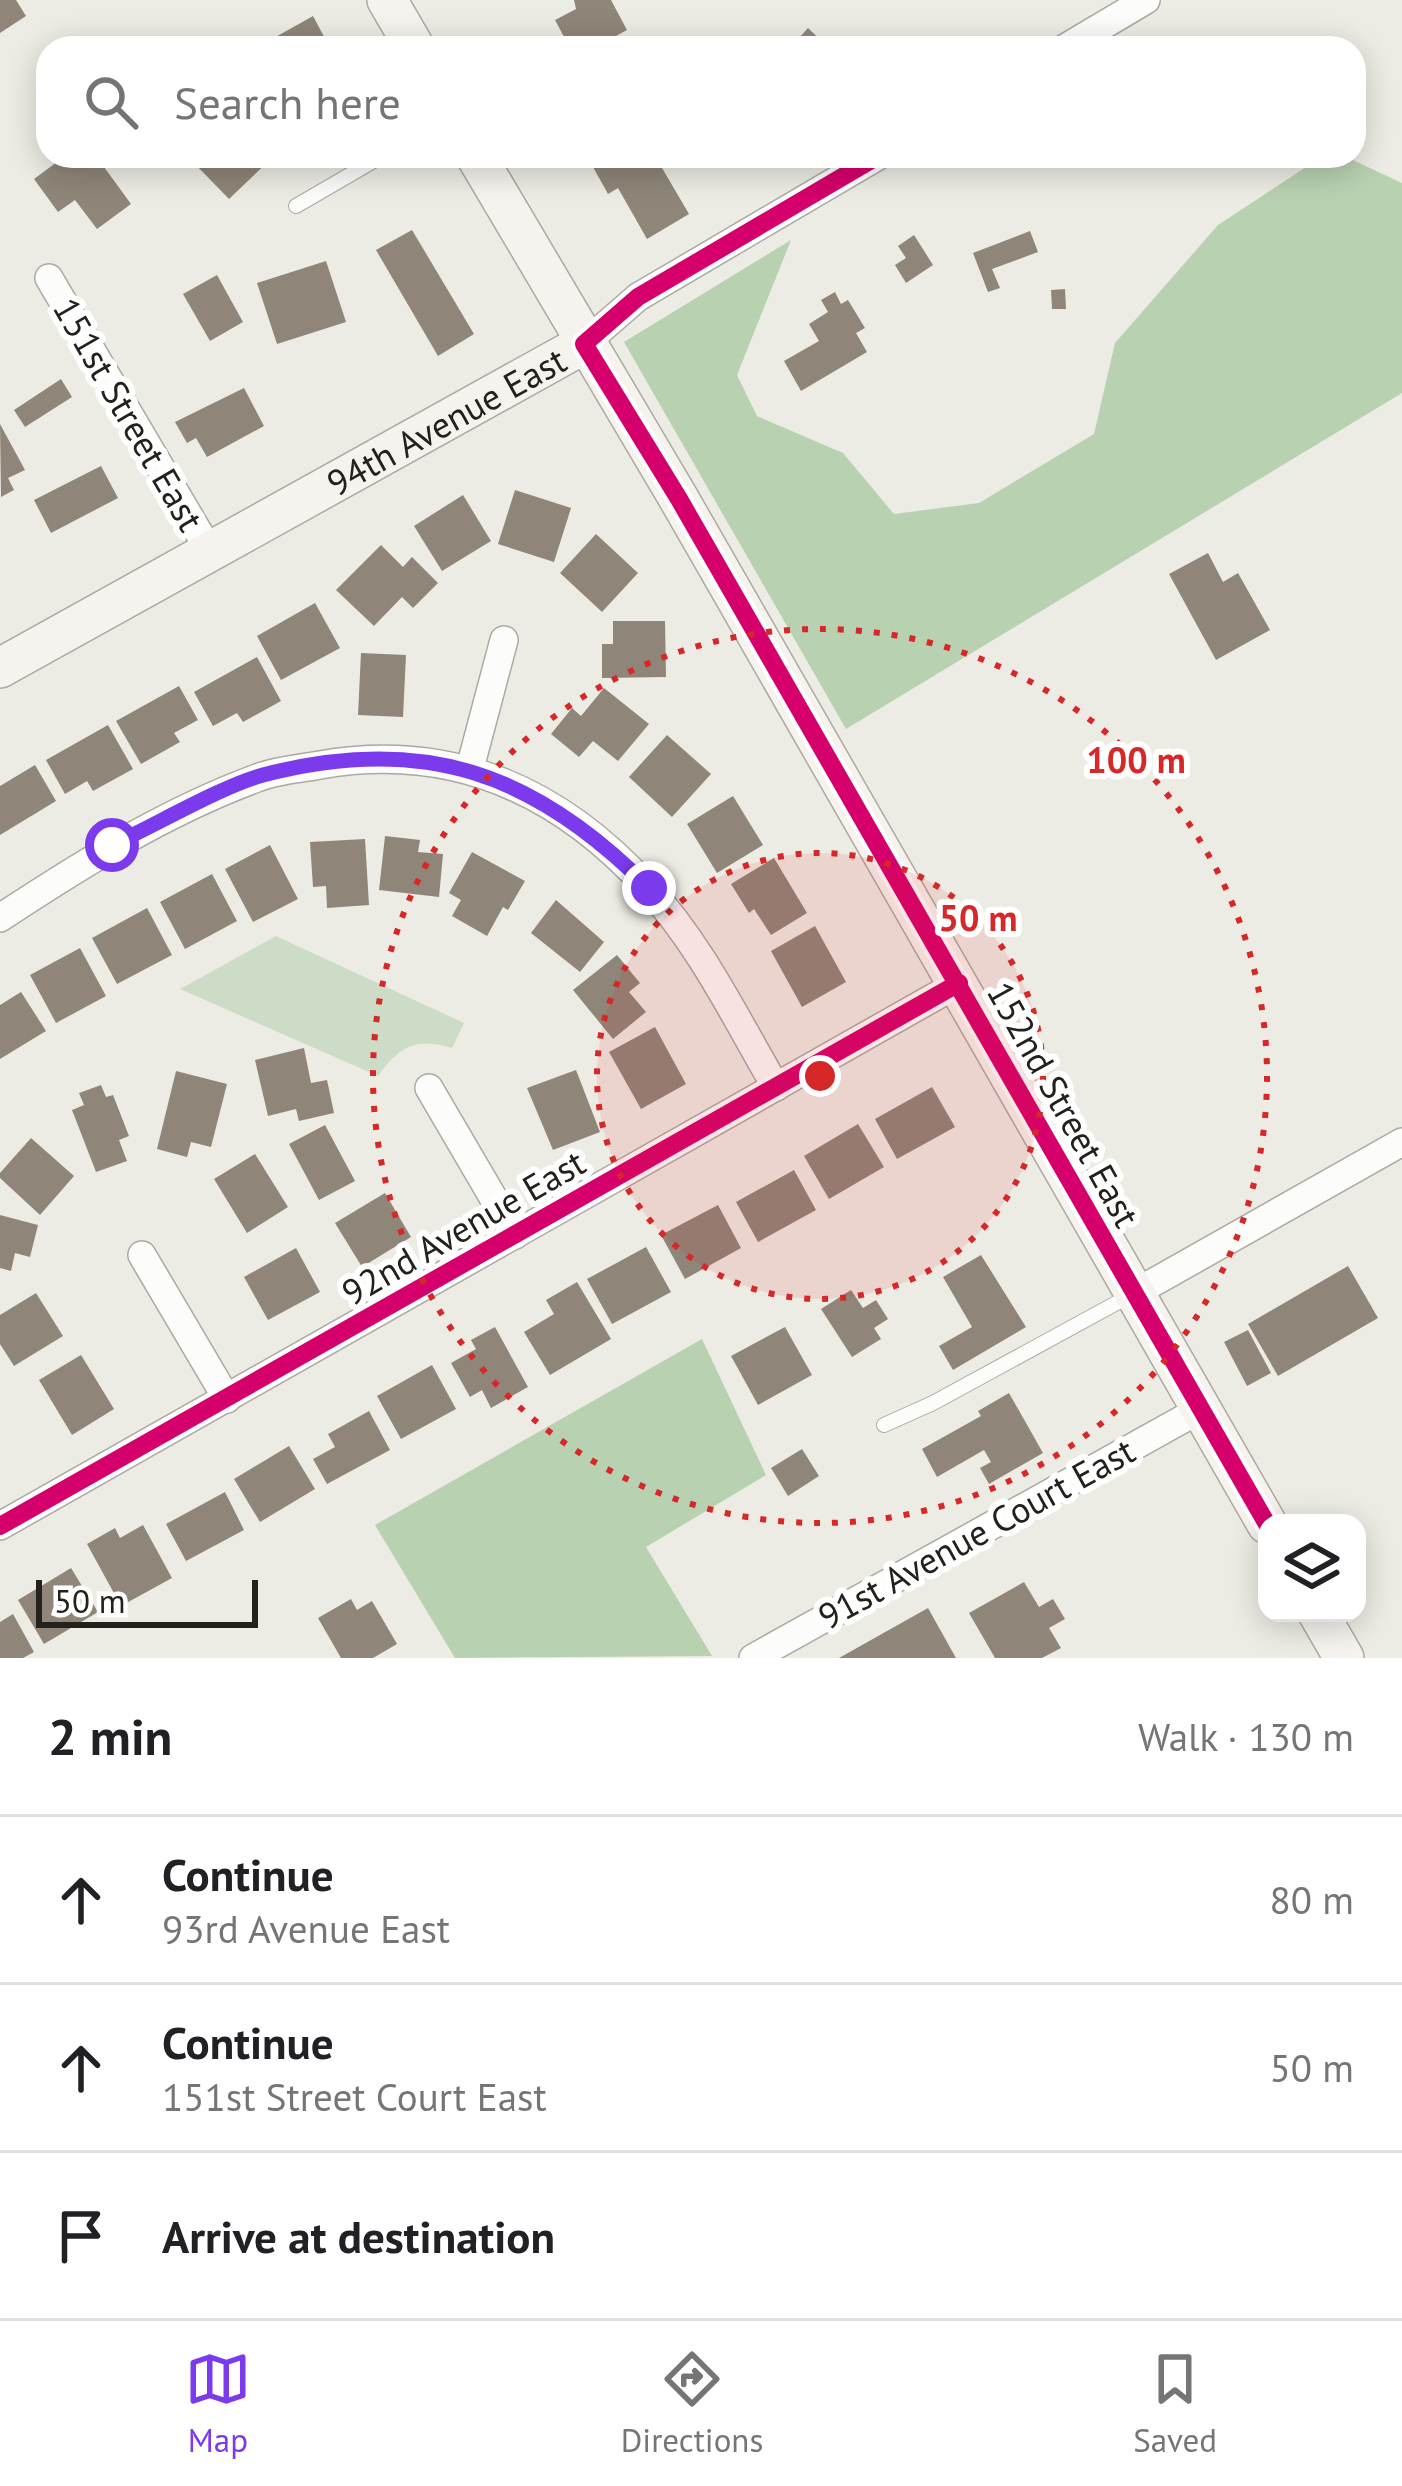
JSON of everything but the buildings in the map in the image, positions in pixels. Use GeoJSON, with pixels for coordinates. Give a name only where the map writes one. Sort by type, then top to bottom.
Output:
{"type":"FeatureCollection","features":[{"type":"Feature","properties":{"kind":"street"},"geometry":{"type":"LineString","coordinates":[[387,0],[408,36]]}},
{"type":"Feature","properties":{"kind":"street"},"geometry":{"type":"LineString","coordinates":[[1086,36],[1147,0]]}},
{"type":"Feature","properties":{"kind":"street","name":"152nd Street East"},"geometry":{"type":"LineString","coordinates":[[483,168],[679,499],[1261,1514]]}},
{"type":"Feature","properties":{"kind":"street","name":"94th Avenue East"},"geometry":{"type":"LineString","coordinates":[[0,668],[584,344],[638,297],[858,168]]}},
{"type":"Feature","properties":{"kind":"street","name":"151st Street East"},"geometry":{"type":"LineString","coordinates":[[49,278],[208,550]]}},
{"type":"Feature","properties":{"kind":"street"},"geometry":{"type":"LineString","coordinates":[[470,768],[504,640]]}},
{"type":"Feature","properties":{"kind":"street"},"geometry":{"type":"LineString","coordinates":[[0,917],[112,845],[260,776],[360,758],[470,768],[550,806],[649,888],[696,950],[776,1087]]}},
{"type":"Feature","properties":{"kind":"street","name":"92nd Avenue East"},"geometry":{"type":"LineString","coordinates":[[0,1526],[958,983]]}},
{"type":"Feature","properties":{"kind":"street"},"geometry":{"type":"LineString","coordinates":[[429,1088],[515,1235]]}},
{"type":"Feature","properties":{"kind":"street"},"geometry":{"type":"LineString","coordinates":[[1133,1294],[1402,1142]]}},
{"type":"Feature","properties":{"kind":"street"},"geometry":{"type":"LineString","coordinates":[[142,1255],[227,1400]]}},
{"type":"Feature","properties":{"kind":"street","name":"91st Avenue Court East"},"geometry":{"type":"LineString","coordinates":[[753,1658],[1201,1409]]}},
{"type":"Feature","properties":{"kind":"street"},"geometry":{"type":"LineString","coordinates":[[1323,1622],[1344,1658]]}},
{"type":"Feature","properties":{"kind":"lane"},"geometry":{"type":"LineString","coordinates":[[296,206],[361,168]]}},
{"type":"Feature","properties":{"kind":"lane"},"geometry":{"type":"LineString","coordinates":[[884,1425],[1133,1294]]}},
{"type":"Feature","properties":{"kind":"green space"},"geometry":{"type":"Polygon","coordinates":[[[1366,166],[1402,183],[1402,393],[846,729],[624,342],[791,240],[737,375],[757,416],[843,453],[894,514],[979,503],[1094,434],[1115,343],[1218,225],[1305,168],[1366,166]]]}},
{"type":"Feature","properties":{"kind":"green space"},"geometry":{"type":"Polygon","coordinates":[[[276,936],[464,1023],[452,1048],[410,1047],[378,1076],[180,989],[276,936]]]}},
{"type":"Feature","properties":{"kind":"green space"},"geometry":{"type":"Polygon","coordinates":[[[702,1339],[766,1475],[646,1547],[712,1656],[455,1658],[375,1525],[702,1339]]]}},
{"type":"Feature","properties":{"kind":"cycle path"},"geometry":{"type":"LineString","coordinates":[[858,168],[638,297],[584,344],[679,499],[1261,1514]]}},
{"type":"Feature","properties":{"kind":"cycle path"},"geometry":{"type":"LineString","coordinates":[[0,1526],[959,983]]}},
{"type":"Feature","properties":{"kind":"route"},"geometry":{"type":"LineString","coordinates":[[112,845],[260,776],[360,758],[398,760],[470,768],[511,785],[587,832],[649,888]]}}]}
